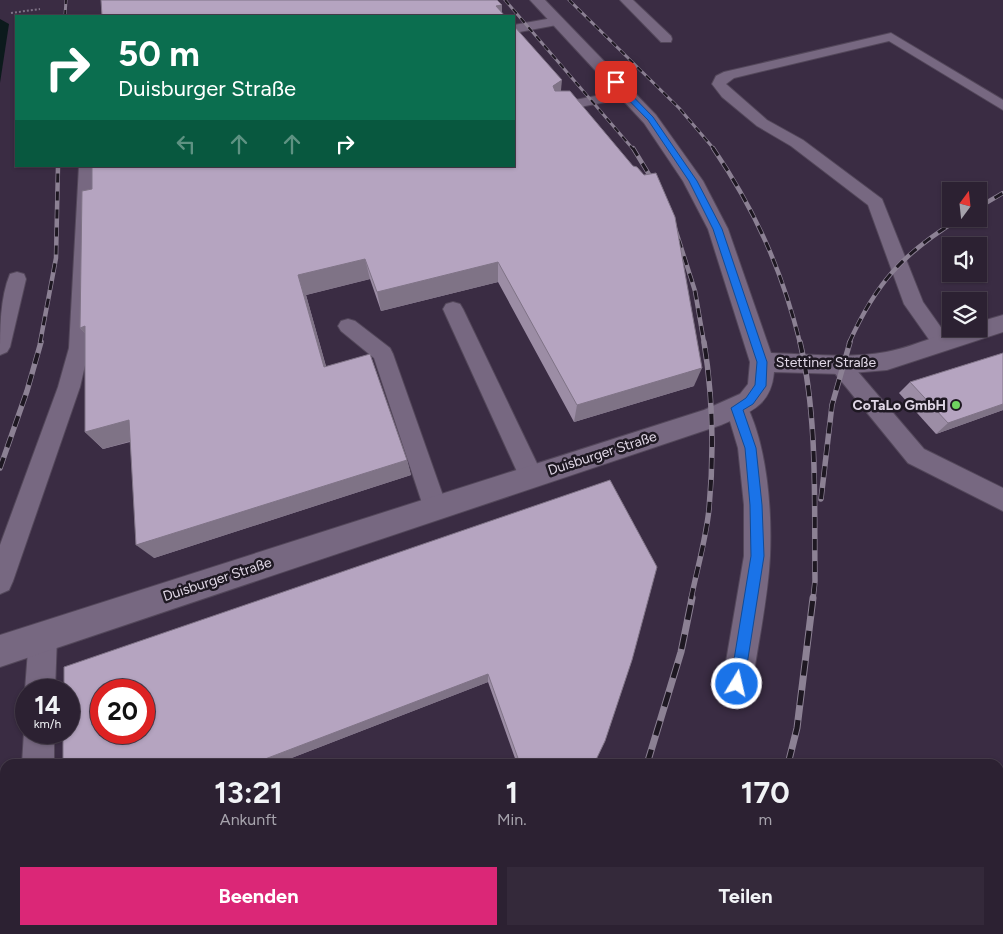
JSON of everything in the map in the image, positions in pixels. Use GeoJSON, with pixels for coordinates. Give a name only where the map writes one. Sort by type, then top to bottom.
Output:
{"type":"FeatureCollection","features":[{"type":"Feature","properties":{"kind":"street","name":"Duisburger Straße"},"geometry":{"type":"LineString","coordinates":[[0,651],[737,408],[750,401],[760,386],[762,362],[718,229],[693,181],[667,141],[627,94],[537,0]]}},
{"type":"Feature","properties":{"kind":"street","name":"Stettiner Straße"},"geometry":{"type":"LineString","coordinates":[[762,362],[840,365],[887,361],[1003,323]]}},
{"type":"Feature","properties":{"kind":"lane"},"geometry":{"type":"LineString","coordinates":[[626,0],[666,39]]}},
{"type":"Feature","properties":{"kind":"lane"},"geometry":{"type":"LineString","coordinates":[[516,33],[558,21]]}},
{"type":"Feature","properties":{"kind":"lane"},"geometry":{"type":"LineString","coordinates":[[942,343],[914,304],[876,203],[796,143],[762,123],[727,94],[719,84],[722,79],[729,75],[891,37],[1003,106]]}},
{"type":"Feature","properties":{"kind":"lane"},"geometry":{"type":"LineString","coordinates":[[562,90],[566,106],[586,120]]}},
{"type":"Feature","properties":{"kind":"lane"},"geometry":{"type":"LineString","coordinates":[[566,106],[627,94]]}},
{"type":"Feature","properties":{"kind":"lane"},"geometry":{"type":"LineString","coordinates":[[0,581],[69,387],[78,348],[87,167]]}},
{"type":"Feature","properties":{"kind":"lane"},"geometry":{"type":"LineString","coordinates":[[0,347],[17,279]]}},
{"type":"Feature","properties":{"kind":"lane"},"geometry":{"type":"LineString","coordinates":[[452,309],[531,476]]}},
{"type":"Feature","properties":{"kind":"lane"},"geometry":{"type":"LineString","coordinates":[[348,326],[382,354],[435,507]]}},
{"type":"Feature","properties":{"kind":"lane"},"geometry":{"type":"LineString","coordinates":[[840,365],[916,456],[1003,500]]}},
{"type":"Feature","properties":{"kind":"lane"},"geometry":{"type":"LineString","coordinates":[[737,408],[750,448],[756,505],[757,556],[737,684]]}},
{"type":"Feature","properties":{"kind":"lane"},"geometry":{"type":"LineString","coordinates":[[41,679],[43,636]]}},
{"type":"Feature","properties":{"kind":"lane"},"geometry":{"type":"LineString","coordinates":[[38,759],[39,744]]}},
{"type":"Feature","properties":{"kind":"path"},"geometry":{"type":"LineString","coordinates":[[11,14],[40,9]]}},
{"type":"Feature","properties":{"kind":"shaded area"},"geometry":{"type":"Polygon","coordinates":[[[0,19],[9,24],[0,83],[0,19]]]}},
{"type":"Feature","properties":{"kind":"building"},"geometry":{"type":"Polygon","coordinates":[[[101,0],[497,0],[502,5],[496,6],[504,15],[102,15],[101,0]]]}},
{"type":"Feature","properties":{"kind":"building"},"geometry":{"type":"Polygon","coordinates":[[[515,27],[562,80],[553,86],[555,91],[570,91],[633,166],[637,167],[644,175],[656,173],[675,217],[702,368],[577,405],[498,262],[377,292],[365,259],[298,275],[324,367],[370,354],[407,460],[136,545],[129,420],[85,432],[85,326],[80,328],[82,191],[92,189],[92,167],[515,167],[515,27]]]}},
{"type":"Feature","properties":{"kind":"building","name":"CoTaLo GmbH"},"geometry":{"type":"Polygon","coordinates":[[[1003,353],[1003,404],[948,423],[910,382],[1003,353]]]}},
{"type":"Feature","properties":{"kind":"building"},"geometry":{"type":"Polygon","coordinates":[[[610,480],[657,567],[632,660],[605,741],[596,759],[518,759],[488,674],[265,759],[63,759],[63,744],[80,744],[80,679],[64,679],[64,667],[610,480]]]}},
{"type":"Feature","properties":{"kind":"railway"},"geometry":{"type":"LineString","coordinates":[[65,15],[66,0]]}},
{"type":"Feature","properties":{"kind":"railway"},"geometry":{"type":"LineString","coordinates":[[505,0],[633,149]]}},
{"type":"Feature","properties":{"kind":"railway"},"geometry":{"type":"LineString","coordinates":[[569,0],[679,108],[714,149]]}},
{"type":"Feature","properties":{"kind":"railway"},"geometry":{"type":"LineString","coordinates":[[633,148],[656,186]]}},
{"type":"Feature","properties":{"kind":"railway"},"geometry":{"type":"LineString","coordinates":[[713,148],[742,194],[766,241],[785,290],[800,343]]}},
{"type":"Feature","properties":{"kind":"railway"},"geometry":{"type":"LineString","coordinates":[[40,343],[56,258],[58,167]]}},
{"type":"Feature","properties":{"kind":"railway"},"geometry":{"type":"LineString","coordinates":[[988,202],[1003,193]]}},
{"type":"Feature","properties":{"kind":"railway"},"geometry":{"type":"LineString","coordinates":[[673,222],[695,291],[704,343]]}},
{"type":"Feature","properties":{"kind":"railway"},"geometry":{"type":"LineString","coordinates":[[849,343],[870,303],[893,272],[906,258],[945,228]]}},
{"type":"Feature","properties":{"kind":"railway"},"geometry":{"type":"LineString","coordinates":[[0,468],[27,391],[41,342]]}},
{"type":"Feature","properties":{"kind":"railway"},"geometry":{"type":"LineString","coordinates":[[691,599],[706,532],[711,488],[711,405],[704,342]]}},
{"type":"Feature","properties":{"kind":"railway"},"geometry":{"type":"LineString","coordinates":[[800,342],[810,401],[814,461],[815,581],[813,599]]}},
{"type":"Feature","properties":{"kind":"railway"},"geometry":{"type":"LineString","coordinates":[[821,499],[832,405],[850,342]]}},
{"type":"Feature","properties":{"kind":"railway"},"geometry":{"type":"LineString","coordinates":[[649,759],[681,652],[692,598]]}},
{"type":"Feature","properties":{"kind":"railway"},"geometry":{"type":"LineString","coordinates":[[789,759],[797,728],[813,598]]}},
{"type":"Feature","properties":{"kind":"place","name":"CoTaLo GmbH"},"geometry":{"type":"Point","coordinates":[956,405]}},
{"type":"Feature","properties":{"kind":"route"},"geometry":{"type":"LineString","coordinates":[[616,82],[650,119],[693,181],[718,229],[762,362],[760,386],[750,401],[737,408],[750,448],[756,505],[757,556],[737,684]]}}]}
